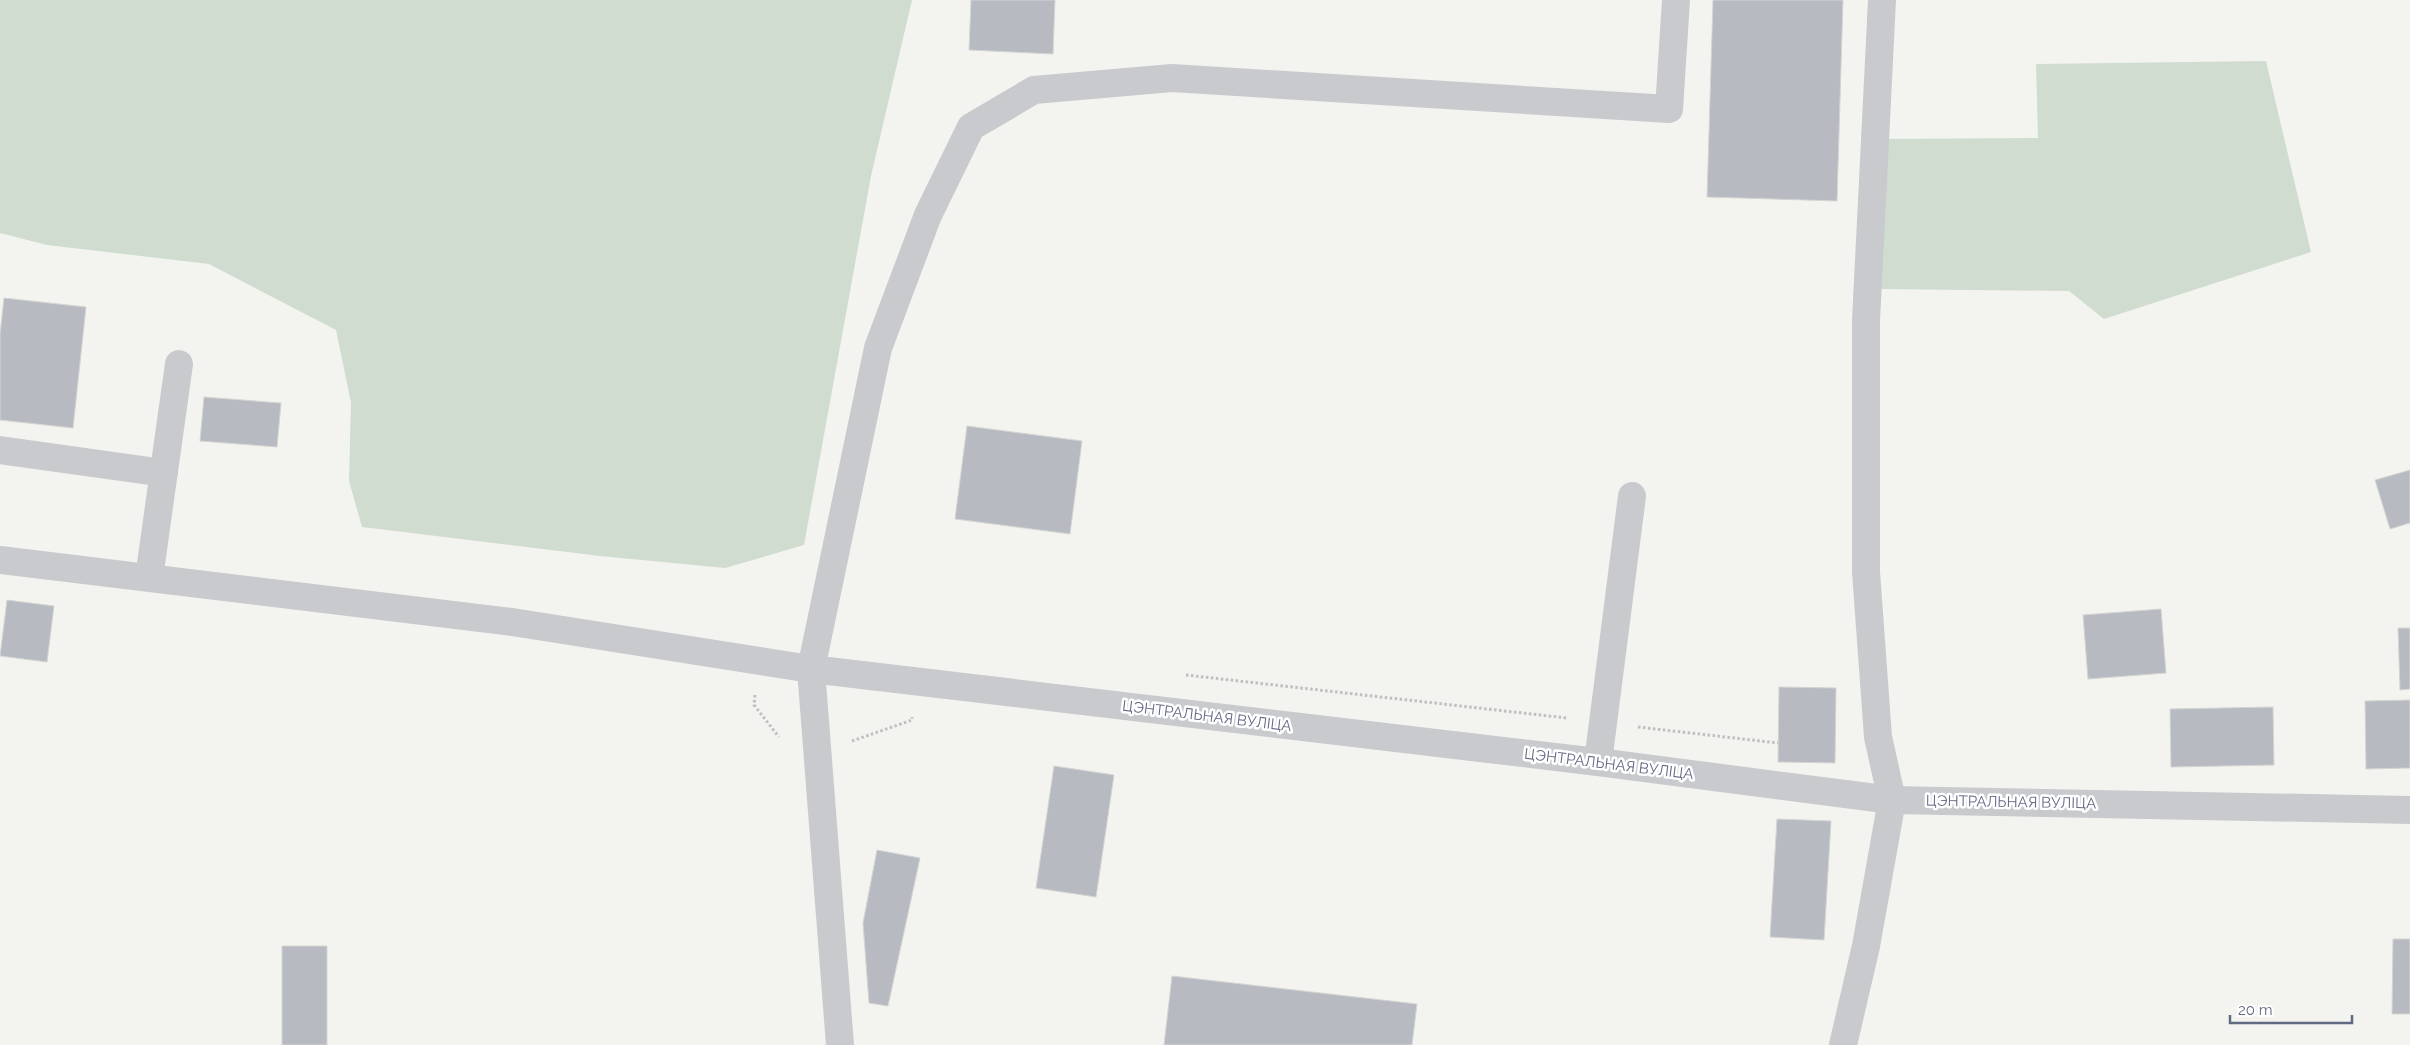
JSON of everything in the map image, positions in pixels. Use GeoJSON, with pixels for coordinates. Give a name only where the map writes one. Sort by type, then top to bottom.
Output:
{"type":"FeatureCollection","features":[{"type":"Feature","properties":{"kind":"street"},"geometry":{"type":"LineString","coordinates":[[840,1045],[811,669],[878,348],[928,215],[971,127],[1034,90],[1172,78],[1669,109],[1676,0]]}},
{"type":"Feature","properties":{"kind":"street"},"geometry":{"type":"LineString","coordinates":[[1843,1045],[1866,946],[1892,800],[1878,737],[1866,572],[1866,321],[1882,0]]}},
{"type":"Feature","properties":{"kind":"street"},"geometry":{"type":"LineString","coordinates":[[149,578],[179,364]]}},
{"type":"Feature","properties":{"kind":"street"},"geometry":{"type":"LineString","coordinates":[[0,450],[164,473]]}},
{"type":"Feature","properties":{"kind":"street"},"geometry":{"type":"LineString","coordinates":[[1598,762],[1632,496]]}},
{"type":"Feature","properties":{"kind":"street","name":"ЦЭНТРАЛЬНАЯ ВУЛІЦА"},"geometry":{"type":"LineString","coordinates":[[0,560],[512,622],[811,669],[1598,762],[1892,800],[2410,810]]}},
{"type":"Feature","properties":{"kind":"path"},"geometry":{"type":"LineString","coordinates":[[1179,674],[1424,700],[1778,743]]}},
{"type":"Feature","properties":{"kind":"shaded area"},"geometry":{"type":"Polygon","coordinates":[[[0,0],[912,0],[871,176],[804,545],[725,568],[600,556],[362,527],[349,481],[351,403],[336,330],[209,264],[47,245],[0,233],[0,0]]]}},
{"type":"Feature","properties":{"kind":"shaded area"},"geometry":{"type":"Polygon","coordinates":[[[2266,61],[2311,252],[2104,319],[2069,291],[1880,289],[1888,139],[2038,138],[2036,64],[2266,61]]]}},
{"type":"Feature","properties":{"kind":"building"},"geometry":{"type":"Polygon","coordinates":[[[971,0],[1055,0],[1053,54],[969,50],[971,0]]]}},
{"type":"Feature","properties":{"kind":"building"},"geometry":{"type":"Polygon","coordinates":[[[1713,0],[1843,0],[1837,201],[1707,197],[1713,0]]]}},
{"type":"Feature","properties":{"kind":"building"},"geometry":{"type":"Polygon","coordinates":[[[4,298],[86,307],[73,428],[0,420],[0,334],[4,298]]]}},
{"type":"Feature","properties":{"kind":"building"},"geometry":{"type":"Polygon","coordinates":[[[204,397],[281,403],[277,447],[200,441],[204,397]]]}},
{"type":"Feature","properties":{"kind":"building"},"geometry":{"type":"Polygon","coordinates":[[[967,426],[1082,441],[1070,534],[955,519],[967,426]]]}},
{"type":"Feature","properties":{"kind":"building"},"geometry":{"type":"Polygon","coordinates":[[[2410,470],[2410,523],[2390,529],[2375,480],[2410,470]]]}},
{"type":"Feature","properties":{"kind":"building"},"geometry":{"type":"Polygon","coordinates":[[[7,600],[54,606],[47,662],[0,656],[7,600]]]}},
{"type":"Feature","properties":{"kind":"building"},"geometry":{"type":"Polygon","coordinates":[[[2161,609],[2166,673],[2088,679],[2083,615],[2161,609]]]}},
{"type":"Feature","properties":{"kind":"building"},"geometry":{"type":"Polygon","coordinates":[[[2398,628],[2410,628],[2410,689],[2400,690],[2398,628]]]}},
{"type":"Feature","properties":{"kind":"building"},"geometry":{"type":"Polygon","coordinates":[[[1779,687],[1836,688],[1835,763],[1778,762],[1779,687]]]}},
{"type":"Feature","properties":{"kind":"building"},"geometry":{"type":"Polygon","coordinates":[[[2410,700],[2410,768],[2366,769],[2365,701],[2410,700]]]}},
{"type":"Feature","properties":{"kind":"building"},"geometry":{"type":"Polygon","coordinates":[[[2273,707],[2274,765],[2171,767],[2170,709],[2273,707]]]}},
{"type":"Feature","properties":{"kind":"building"},"geometry":{"type":"Polygon","coordinates":[[[1054,766],[1114,775],[1096,897],[1036,888],[1054,766]]]}},
{"type":"Feature","properties":{"kind":"building"},"geometry":{"type":"Polygon","coordinates":[[[1777,819],[1831,821],[1824,940],[1770,937],[1777,819]]]}},
{"type":"Feature","properties":{"kind":"building"},"geometry":{"type":"Polygon","coordinates":[[[877,850],[920,858],[888,1006],[869,1003],[863,923],[877,850]]]}},
{"type":"Feature","properties":{"kind":"building"},"geometry":{"type":"Polygon","coordinates":[[[2393,939],[2410,939],[2410,1014],[2392,1014],[2393,939]]]}},
{"type":"Feature","properties":{"kind":"building"},"geometry":{"type":"Polygon","coordinates":[[[282,946],[327,946],[327,1045],[282,1045],[282,946]]]}},
{"type":"Feature","properties":{"kind":"building"},"geometry":{"type":"Polygon","coordinates":[[[1172,976],[1417,1004],[1412,1045],[1164,1045],[1172,976]]]}}]}
